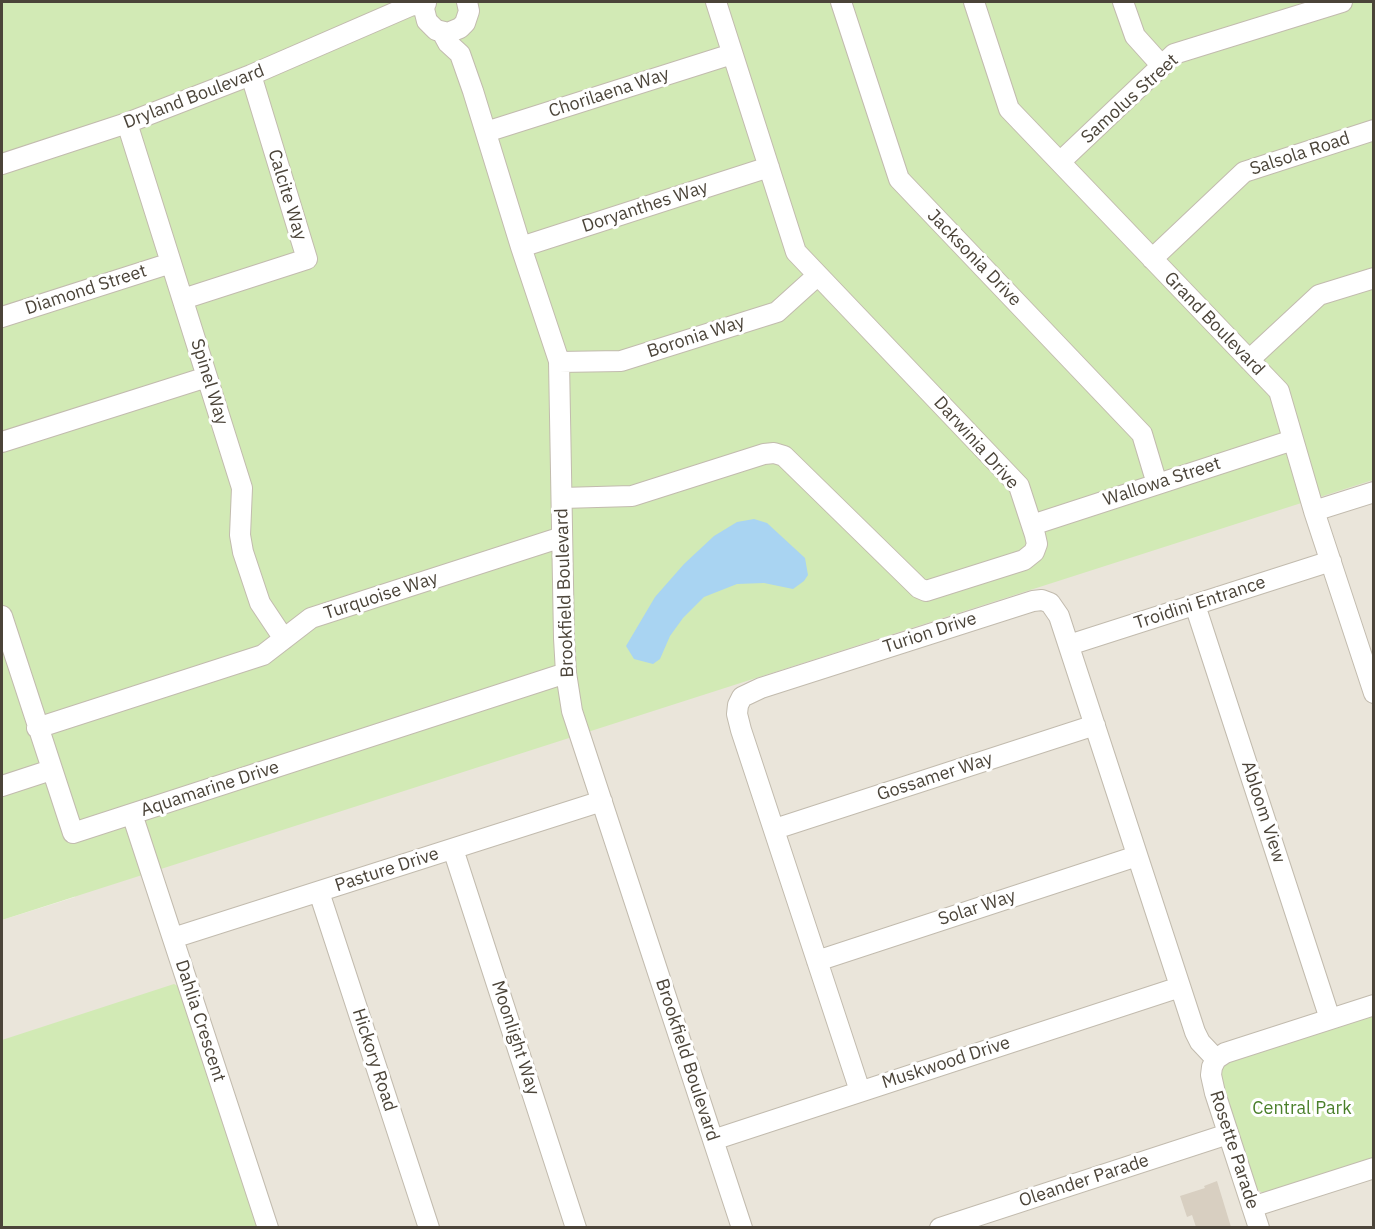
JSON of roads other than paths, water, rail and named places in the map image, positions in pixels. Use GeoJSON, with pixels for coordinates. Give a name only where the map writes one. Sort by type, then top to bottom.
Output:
{"type":"FeatureCollection","features":[{"type":"Feature","properties":{"kind":"street"},"geometry":{"type":"LineString","coordinates":[[426,2],[425,15],[437,29],[455,31],[465,23]]}},
{"type":"Feature","properties":{"kind":"street","name":"Dryland Boulevard"},"geometry":{"type":"LineString","coordinates":[[2,164],[127,123],[251,75],[410,6],[426,2]]}},
{"type":"Feature","properties":{"kind":"street","name":"Brookfield Boulevard"},"geometry":{"type":"LineString","coordinates":[[460,54],[469,11],[467,2]]}},
{"type":"Feature","properties":{"kind":"street","name":"Darwinia Drive"},"geometry":{"type":"LineString","coordinates":[[562,498],[632,496],[764,454],[774,453],[784,456],[918,588],[926,591],[1024,560],[1034,552],[1037,544],[1019,486],[796,252],[716,2]]}},
{"type":"Feature","properties":{"kind":"street","name":"Jacksonia Drive"},"geometry":{"type":"LineString","coordinates":[[841,2],[899,179],[1142,434],[1157,484]]}},
{"type":"Feature","properties":{"kind":"street","name":"Grand Boulevard"},"geometry":{"type":"LineString","coordinates":[[974,2],[1009,108],[1279,391],[1314,511],[1374,693]]}},
{"type":"Feature","properties":{"kind":"street"},"geometry":{"type":"LineString","coordinates":[[1123,2],[1134,36],[1162,66]]}},
{"type":"Feature","properties":{"kind":"street","name":"Samolus Street"},"geometry":{"type":"LineString","coordinates":[[1060,162],[1174,54],[1342,2]]}},
{"type":"Feature","properties":{"kind":"street","name":"Dryland Boulevard"},"geometry":{"type":"LineString","coordinates":[[382,19],[416,21],[437,29]]}},
{"type":"Feature","properties":{"kind":"street","name":"Brookfield Boulevard"},"geometry":{"type":"LineString","coordinates":[[437,29],[460,54],[520,247],[559,362],[566,673],[572,711],[742,1227]]}},
{"type":"Feature","properties":{"kind":"street","name":"Chorilaena Way"},"geometry":{"type":"LineString","coordinates":[[486,132],[732,54]]}},
{"type":"Feature","properties":{"kind":"street","name":"Calcite Way"},"geometry":{"type":"LineString","coordinates":[[183,299],[307,259],[251,75]]}},
{"type":"Feature","properties":{"kind":"street","name":"Spinel Way"},"geometry":{"type":"LineString","coordinates":[[127,123],[242,488],[240,535],[243,552],[260,603],[284,639]]}},
{"type":"Feature","properties":{"kind":"street","name":"Salsola Road"},"geometry":{"type":"LineString","coordinates":[[1152,259],[1244,172],[1374,130]]}},
{"type":"Feature","properties":{"kind":"street","name":"Doryanthes Way"},"geometry":{"type":"LineString","coordinates":[[520,247],[769,167]]}},
{"type":"Feature","properties":{"kind":"street","name":"Diamond Street"},"geometry":{"type":"LineString","coordinates":[[2,317],[171,263]]}},
{"type":"Feature","properties":{"kind":"street","name":"Boronia Way"},"geometry":{"type":"LineString","coordinates":[[559,362],[621,361],[777,312],[818,275]]}},
{"type":"Feature","properties":{"kind":"street"},"geometry":{"type":"LineString","coordinates":[[1249,360],[1319,295],[1374,278]]}},
{"type":"Feature","properties":{"kind":"street"},"geometry":{"type":"LineString","coordinates":[[2,442],[207,377]]}},
{"type":"Feature","properties":{"kind":"street","name":"Wallowa Street"},"geometry":{"type":"LineString","coordinates":[[1032,525],[1293,440]]}},
{"type":"Feature","properties":{"kind":"street"},"geometry":{"type":"LineString","coordinates":[[1314,511],[1374,492]]}},
{"type":"Feature","properties":{"kind":"street","name":"Turquoise Way"},"geometry":{"type":"LineString","coordinates":[[37,728],[263,655],[311,618],[562,537]]}},
{"type":"Feature","properties":{"kind":"street","name":"Troidini Entrance"},"geometry":{"type":"LineString","coordinates":[[1069,645],[1331,561]]}},
{"type":"Feature","properties":{"kind":"street","name":"Turion Drive"},"geometry":{"type":"LineString","coordinates":[[860,1091],[737,714],[738,705],[742,697],[749,692],[1042,600],[1050,603],[1055,609],[1069,645],[1180,987],[1200,1042],[1216,1059]]}},
{"type":"Feature","properties":{"kind":"street","name":"Abloom View"},"geometry":{"type":"LineString","coordinates":[[1195,605],[1330,1019]]}},
{"type":"Feature","properties":{"kind":"street","name":"Aquamarine Drive"},"geometry":{"type":"LineString","coordinates":[[2,616],[7,654],[37,728],[72,833],[566,673]]}},
{"type":"Feature","properties":{"kind":"street","name":"Gossamer Way"},"geometry":{"type":"LineString","coordinates":[[775,829],[1095,724]]}},
{"type":"Feature","properties":{"kind":"street"},"geometry":{"type":"LineString","coordinates":[[2,786],[51,770]]}},
{"type":"Feature","properties":{"kind":"street","name":"Pasture Drive"},"geometry":{"type":"LineString","coordinates":[[172,938],[602,801]]}},
{"type":"Feature","properties":{"kind":"street","name":"Dahlia Crescent"},"geometry":{"type":"LineString","coordinates":[[132,814],[268,1227]]}},
{"type":"Feature","properties":{"kind":"street","name":"Moonlight Way"},"geometry":{"type":"LineString","coordinates":[[453,849],[576,1227]]}},
{"type":"Feature","properties":{"kind":"street","name":"Solar Way"},"geometry":{"type":"LineString","coordinates":[[818,961],[1137,856]]}},
{"type":"Feature","properties":{"kind":"street","name":"Hickory Road"},"geometry":{"type":"LineString","coordinates":[[320,892],[429,1227]]}},
{"type":"Feature","properties":{"kind":"street","name":"Muskwood Drive"},"geometry":{"type":"LineString","coordinates":[[713,1140],[1180,987]]}},
{"type":"Feature","properties":{"kind":"street"},"geometry":{"type":"LineString","coordinates":[[1216,1059],[1225,1053],[1374,1005]]}},
{"type":"Feature","properties":{"kind":"street","name":"Rosette Parade"},"geometry":{"type":"LineString","coordinates":[[1216,1059],[1211,1075],[1259,1227]]}},
{"type":"Feature","properties":{"kind":"street","name":"Oleander Parade"},"geometry":{"type":"LineString","coordinates":[[940,1227],[1228,1134]]}},
{"type":"Feature","properties":{"kind":"street"},"geometry":{"type":"LineString","coordinates":[[1252,1207],[1374,1168]]}},
{"type":"Feature","properties":{"kind":"water"},"geometry":{"type":"Polygon","coordinates":[[[754,519],[767,523],[805,558],[808,575],[804,581],[793,589],[764,583],[737,584],[704,597],[683,618],[670,636],[660,659],[653,664],[634,659],[626,646],[655,597],[684,564],[714,536],[737,522],[754,519]]]}},
{"type":"Feature","properties":{"kind":"park label","name":"Central Park"},"geometry":{"type":"Point","coordinates":[1302,1109]}}]}
